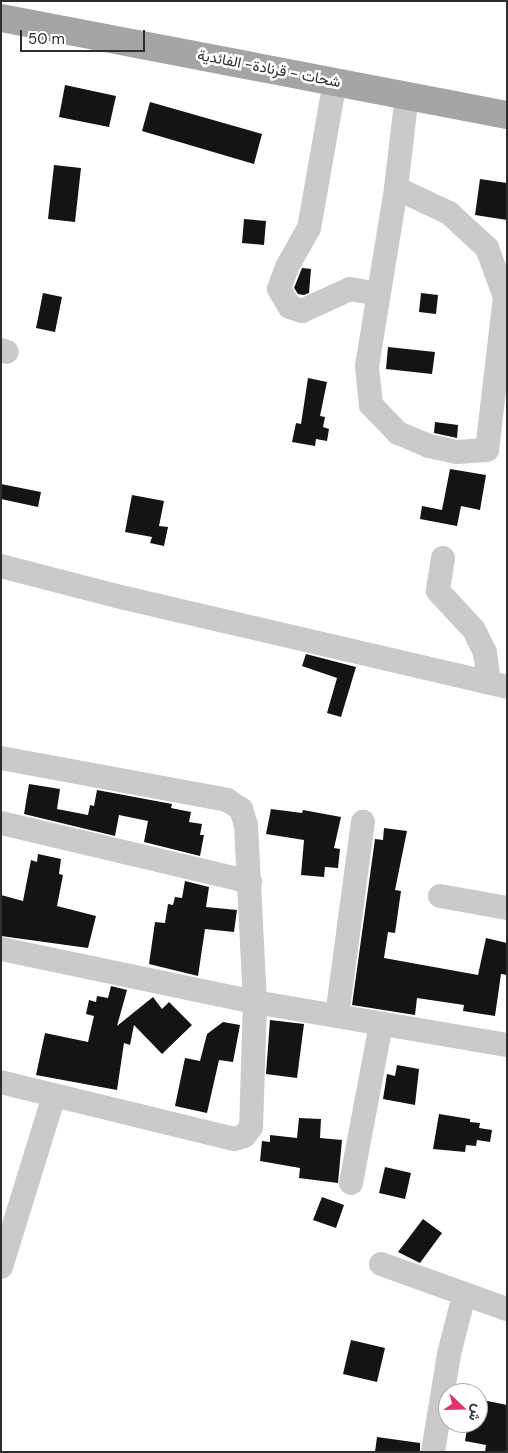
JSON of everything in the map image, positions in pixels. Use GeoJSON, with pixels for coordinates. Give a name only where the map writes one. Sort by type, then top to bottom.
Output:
{"type":"FeatureCollection","features":[{"type":"Feature","properties":{"kind":"main road","name":"شحات - قرنادة- الفائدية"},"geometry":{"type":"LineString","coordinates":[[1,18],[507,114]]}},
{"type":"Feature","properties":{"kind":"street"},"geometry":{"type":"LineString","coordinates":[[335,81],[309,228],[287,267],[279,289],[290,307],[302,311],[350,289],[378,294]]}},
{"type":"Feature","properties":{"kind":"street"},"geometry":{"type":"LineString","coordinates":[[396,188],[449,213],[487,248],[505,297],[487,450],[458,452],[429,446],[398,433],[371,406],[366,366],[396,188],[407,95]]}},
{"type":"Feature","properties":{"kind":"street"},"geometry":{"type":"LineString","coordinates":[[443,558],[438,591],[474,630],[498,685]]}},
{"type":"Feature","properties":{"kind":"street"},"geometry":{"type":"LineString","coordinates":[[1,566],[125,598],[498,685]]}},
{"type":"Feature","properties":{"kind":"street"},"geometry":{"type":"LineString","coordinates":[[1,758],[227,800],[240,809],[246,825],[255,1002],[251,1127],[244,1136],[234,1139],[1,1082]]}},
{"type":"Feature","properties":{"kind":"street"},"geometry":{"type":"LineString","coordinates":[[338,1016],[363,822]]}},
{"type":"Feature","properties":{"kind":"street"},"geometry":{"type":"LineString","coordinates":[[1,823],[250,882]]}},
{"type":"Feature","properties":{"kind":"street"},"geometry":{"type":"LineString","coordinates":[[440,896],[507,908]]}},
{"type":"Feature","properties":{"kind":"street"},"geometry":{"type":"LineString","coordinates":[[1,949],[255,1002],[507,1045]]}},
{"type":"Feature","properties":{"kind":"street"},"geometry":{"type":"LineString","coordinates":[[351,1183],[381,1024]]}},
{"type":"Feature","properties":{"kind":"street"},"geometry":{"type":"LineString","coordinates":[[1,1267],[54,1096]]}},
{"type":"Feature","properties":{"kind":"street"},"geometry":{"type":"LineString","coordinates":[[381,1264],[507,1309]]}},
{"type":"Feature","properties":{"kind":"street"},"geometry":{"type":"LineString","coordinates":[[432,1452],[449,1354],[464,1295]]}},
{"type":"Feature","properties":{"kind":"building"},"geometry":{"type":"Polygon","coordinates":[[[65,85],[116,96],[109,127],[59,117],[65,85]]]}},
{"type":"Feature","properties":{"kind":"building"},"geometry":{"type":"Polygon","coordinates":[[[150,102],[262,134],[254,164],[142,131],[150,102]]]}},
{"type":"Feature","properties":{"kind":"building"},"geometry":{"type":"Polygon","coordinates":[[[54,165],[81,168],[75,222],[48,219],[54,165]]]}},
{"type":"Feature","properties":{"kind":"building"},"geometry":{"type":"Polygon","coordinates":[[[480,179],[507,183],[507,220],[475,215],[480,179]]]}},
{"type":"Feature","properties":{"kind":"building"},"geometry":{"type":"Polygon","coordinates":[[[244,219],[266,221],[264,245],[242,243],[244,219]]]}},
{"type":"Feature","properties":{"kind":"building"},"geometry":{"type":"Polygon","coordinates":[[[302,268],[311,269],[309,293],[304,295],[298,294],[294,288],[302,268]]]}},
{"type":"Feature","properties":{"kind":"building"},"geometry":{"type":"Polygon","coordinates":[[[43,293],[62,297],[55,332],[36,328],[43,293]]]}},
{"type":"Feature","properties":{"kind":"building"},"geometry":{"type":"Polygon","coordinates":[[[421,293],[438,295],[436,314],[419,312],[421,293]]]}},
{"type":"Feature","properties":{"kind":"building"},"geometry":{"type":"Polygon","coordinates":[[[388,347],[435,352],[432,374],[386,369],[388,347]]]}},
{"type":"Feature","properties":{"kind":"building"},"geometry":{"type":"Polygon","coordinates":[[[308,378],[327,382],[320,416],[325,417],[323,427],[329,429],[327,441],[316,439],[315,446],[292,442],[296,423],[301,424],[308,378]]]}},
{"type":"Feature","properties":{"kind":"building"},"geometry":{"type":"Polygon","coordinates":[[[435,422],[458,425],[457,438],[434,433],[435,422]]]}},
{"type":"Feature","properties":{"kind":"building"},"geometry":{"type":"Polygon","coordinates":[[[450,469],[486,475],[480,510],[461,506],[457,526],[420,519],[422,506],[442,510],[450,469]]]}},
{"type":"Feature","properties":{"kind":"building"},"geometry":{"type":"Polygon","coordinates":[[[1,484],[41,492],[38,507],[1,499],[1,484]]]}},
{"type":"Feature","properties":{"kind":"building"},"geometry":{"type":"Polygon","coordinates":[[[132,495],[164,501],[159,526],[168,527],[164,546],[150,543],[152,537],[125,532],[132,495]]]}},
{"type":"Feature","properties":{"kind":"building"},"geometry":{"type":"Polygon","coordinates":[[[306,654],[356,667],[341,717],[327,713],[337,678],[302,666],[306,654]]]}},
{"type":"Feature","properties":{"kind":"building"},"geometry":{"type":"Polygon","coordinates":[[[29,784],[60,789],[57,809],[88,815],[90,805],[94,806],[97,790],[172,804],[171,808],[191,812],[189,822],[202,824],[200,835],[204,835],[200,856],[144,842],[148,821],[119,815],[115,836],[24,814],[29,784]]]}},
{"type":"Feature","properties":{"kind":"building"},"geometry":{"type":"Polygon","coordinates":[[[271,809],[302,813],[303,810],[341,817],[334,848],[340,849],[338,868],[325,867],[324,877],[301,875],[304,840],[266,834],[271,809]]]}},
{"type":"Feature","properties":{"kind":"building"},"geometry":{"type":"Polygon","coordinates":[[[384,828],[407,831],[395,890],[401,891],[395,933],[388,932],[384,958],[478,975],[486,938],[507,943],[507,975],[501,974],[495,1016],[463,1011],[464,1005],[417,998],[415,1015],[352,1005],[375,839],[383,840],[384,828]]]}},
{"type":"Feature","properties":{"kind":"building"},"geometry":{"type":"Polygon","coordinates":[[[38,854],[61,859],[59,874],[63,875],[57,906],[96,916],[88,948],[1,936],[1,895],[23,901],[31,860],[37,862],[38,854]]]}},
{"type":"Feature","properties":{"kind":"building"},"geometry":{"type":"Polygon","coordinates":[[[185,881],[209,887],[206,907],[237,910],[234,932],[205,929],[198,976],[149,964],[155,922],[165,923],[168,904],[173,905],[175,897],[182,898],[185,881]]]}},
{"type":"Feature","properties":{"kind":"building"},"geometry":{"type":"Polygon","coordinates":[[[111,986],[127,990],[117,1026],[153,997],[162,1009],[169,1002],[192,1025],[162,1054],[134,1025],[130,1045],[124,1043],[117,1090],[36,1075],[45,1033],[88,1042],[94,1016],[86,1014],[89,1000],[96,1002],[97,996],[108,998],[111,986]]]}},
{"type":"Feature","properties":{"kind":"building"},"geometry":{"type":"Polygon","coordinates":[[[270,1020],[304,1024],[297,1078],[266,1074],[270,1020]]]}},
{"type":"Feature","properties":{"kind":"building"},"geometry":{"type":"Polygon","coordinates":[[[223,1022],[240,1025],[233,1062],[219,1060],[207,1113],[175,1106],[185,1058],[200,1061],[207,1034],[223,1022]]]}},
{"type":"Feature","properties":{"kind":"building"},"geometry":{"type":"Polygon","coordinates":[[[397,1065],[419,1069],[415,1105],[383,1099],[387,1074],[395,1076],[397,1065]]]}},
{"type":"Feature","properties":{"kind":"building"},"geometry":{"type":"Polygon","coordinates":[[[439,1114],[470,1119],[470,1122],[480,1123],[479,1128],[492,1130],[490,1142],[477,1140],[476,1146],[466,1145],[465,1152],[433,1149],[439,1114]]]}},
{"type":"Feature","properties":{"kind":"building"},"geometry":{"type":"Polygon","coordinates":[[[299,1118],[321,1119],[320,1138],[342,1140],[338,1183],[299,1178],[300,1168],[260,1161],[262,1141],[270,1142],[270,1135],[297,1138],[299,1118]]]}},
{"type":"Feature","properties":{"kind":"building"},"geometry":{"type":"Polygon","coordinates":[[[385,1167],[411,1173],[405,1199],[379,1193],[385,1167]]]}},
{"type":"Feature","properties":{"kind":"building"},"geometry":{"type":"Polygon","coordinates":[[[322,1197],[344,1205],[336,1228],[313,1220],[322,1197]]]}},
{"type":"Feature","properties":{"kind":"building"},"geometry":{"type":"Polygon","coordinates":[[[423,1219],[442,1233],[420,1263],[398,1252],[423,1219]]]}},
{"type":"Feature","properties":{"kind":"building"},"geometry":{"type":"Polygon","coordinates":[[[351,1340],[385,1348],[377,1382],[343,1374],[351,1340]]]}},
{"type":"Feature","properties":{"kind":"building"},"geometry":{"type":"Polygon","coordinates":[[[488,1401],[507,1405],[507,1452],[485,1452],[486,1445],[465,1441],[466,1433],[488,1433],[488,1401]]]}},
{"type":"Feature","properties":{"kind":"building"},"geometry":{"type":"Polygon","coordinates":[[[377,1437],[420,1443],[420,1452],[375,1452],[377,1437]]]}}]}
